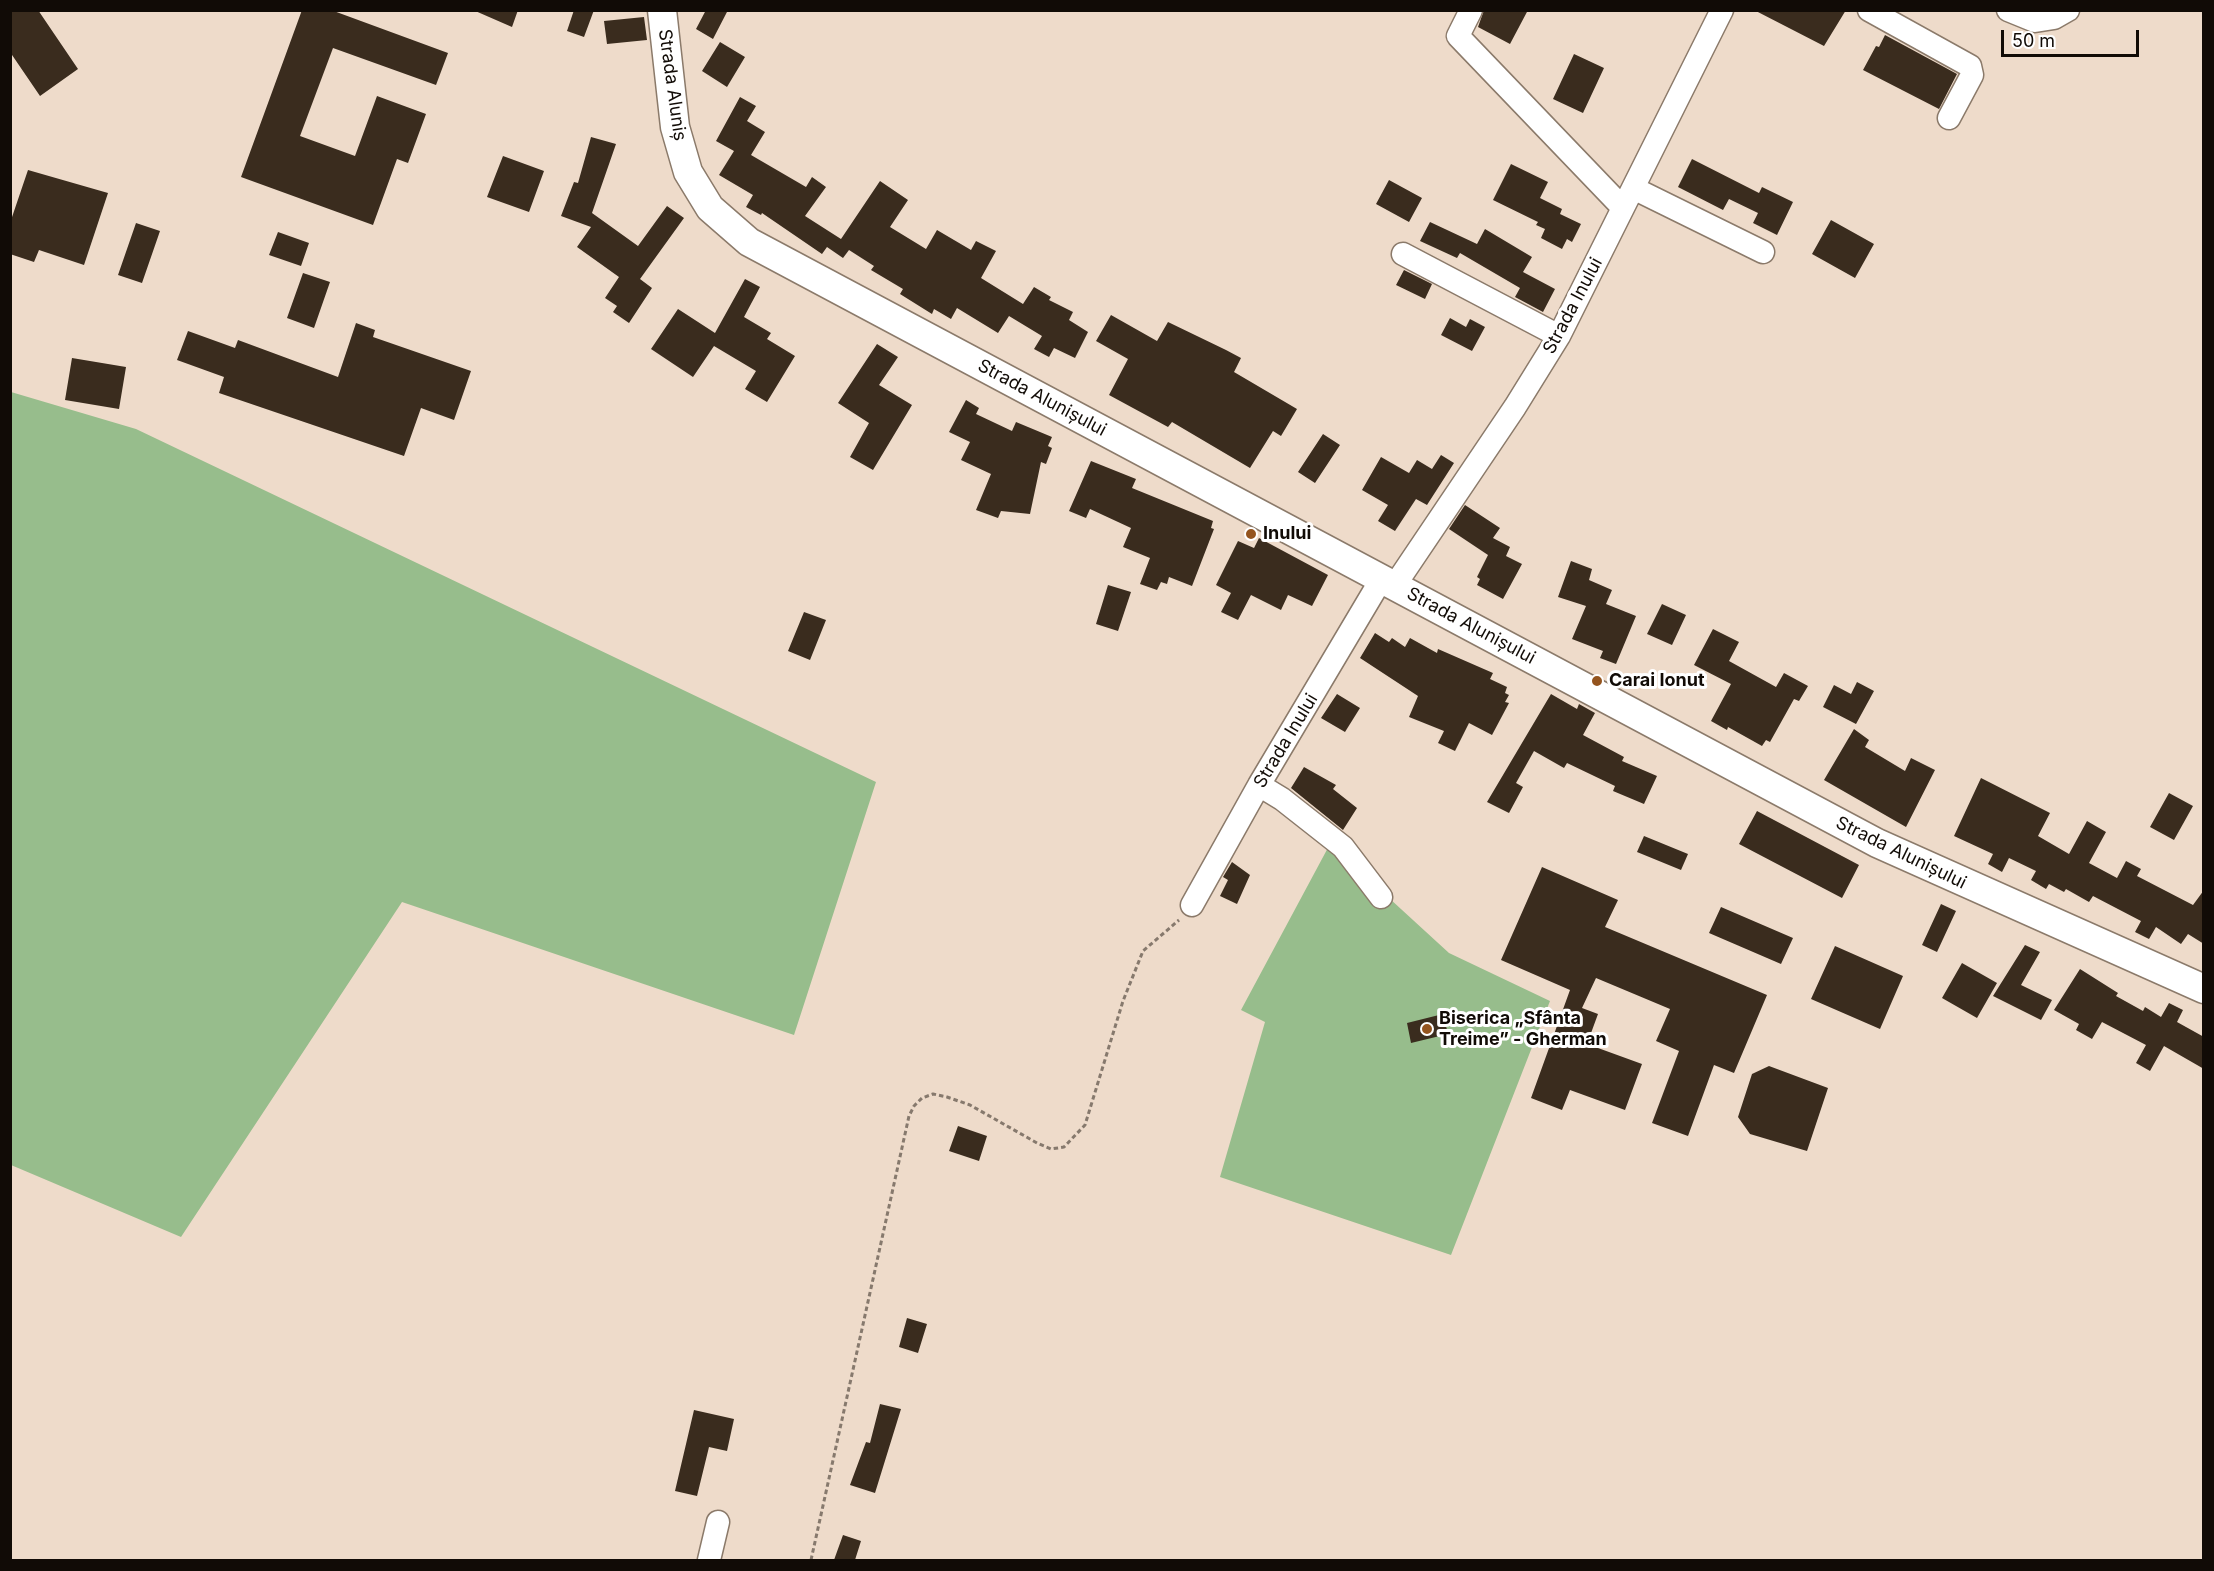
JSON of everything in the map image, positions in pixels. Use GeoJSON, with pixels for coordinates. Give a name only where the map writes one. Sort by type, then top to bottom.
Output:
{"type":"FeatureCollection","features":[{"type":"Feature","properties":{"kind":"main road","name":"Strada Aluniș"},"geometry":{"type":"LineString","coordinates":[[662,10],[675,127],[688,172],[710,208],[749,242]]}},
{"type":"Feature","properties":{"kind":"main road","name":"Strada Alunișului"},"geometry":{"type":"LineString","coordinates":[[749,242],[1877,843],[2204,989]]}},
{"type":"Feature","properties":{"kind":"street"},"geometry":{"type":"LineString","coordinates":[[1471,10],[1458,36],[1628,198],[1763,252]]}},
{"type":"Feature","properties":{"kind":"street","name":"Strada Inului"},"geometry":{"type":"LineString","coordinates":[[1192,905],[1259,785],[1389,582],[1559,336],[1722,10]]}},
{"type":"Feature","properties":{"kind":"street"},"geometry":{"type":"LineString","coordinates":[[1869,10],[1970,66],[1971,75],[1949,118]]}},
{"type":"Feature","properties":{"kind":"street"},"geometry":{"type":"LineString","coordinates":[[2008,10],[2035,21],[2054,18],[2068,10]]}},
{"type":"Feature","properties":{"kind":"street"},"geometry":{"type":"LineString","coordinates":[[1403,254],[1559,336]]}},
{"type":"Feature","properties":{"kind":"street"},"geometry":{"type":"LineString","coordinates":[[1259,785],[1282,799],[1343,847],[1381,897]]}},
{"type":"Feature","properties":{"kind":"street"},"geometry":{"type":"LineString","coordinates":[[709,1560],[718,1522]]}},
{"type":"Feature","properties":{"kind":"path"},"geometry":{"type":"LineString","coordinates":[[811,1560],[906,1127],[914,1106],[922,1098],[933,1094],[970,1105],[1052,1149],[1064,1147],[1074,1140],[1086,1125],[1123,1001],[1143,951],[1178,921],[1192,905]]}},
{"type":"Feature","properties":{"kind":"green space"},"geometry":{"type":"Polygon","coordinates":[[[11,392],[136,429],[876,782],[794,1035],[402,902],[181,1237],[11,1165],[11,392]]]}},
{"type":"Feature","properties":{"kind":"green space"},"geometry":{"type":"Polygon","coordinates":[[[1330,844],[1449,953],[1550,1001],[1451,1255],[1220,1177],[1265,1022],[1241,1010],[1330,844]]]}},
{"type":"Feature","properties":{"kind":"building"},"geometry":{"type":"Polygon","coordinates":[[[10,10],[38,10],[78,69],[40,96],[10,52],[10,10]]]}},
{"type":"Feature","properties":{"kind":"building"},"geometry":{"type":"Polygon","coordinates":[[[302,10],[331,10],[448,53],[436,85],[333,48],[300,136],[355,156],[377,96],[426,114],[408,163],[397,159],[373,225],[241,177],[302,10]]]}},
{"type":"Feature","properties":{"kind":"building"},"geometry":{"type":"Polygon","coordinates":[[[473,10],[518,10],[512,27],[473,10]]]}},
{"type":"Feature","properties":{"kind":"building"},"geometry":{"type":"Polygon","coordinates":[[[574,10],[594,10],[584,37],[567,31],[574,10]]]}},
{"type":"Feature","properties":{"kind":"building"},"geometry":{"type":"Polygon","coordinates":[[[706,10],[728,10],[713,39],[696,29],[706,10]]]}},
{"type":"Feature","properties":{"kind":"building"},"geometry":{"type":"Polygon","coordinates":[[[1484,10],[1528,10],[1510,44],[1478,27],[1484,10]]]}},
{"type":"Feature","properties":{"kind":"building"},"geometry":{"type":"Polygon","coordinates":[[[1754,10],[1846,10],[1824,46],[1754,10]]]}},
{"type":"Feature","properties":{"kind":"building"},"geometry":{"type":"Polygon","coordinates":[[[644,17],[647,40],[607,44],[604,21],[644,17]]]}},
{"type":"Feature","properties":{"kind":"building"},"geometry":{"type":"Polygon","coordinates":[[[1885,35],[1957,74],[1939,109],[1863,70],[1885,35]]]}},
{"type":"Feature","properties":{"kind":"building"},"geometry":{"type":"Polygon","coordinates":[[[720,42],[745,57],[727,87],[702,71],[720,42]]]}},
{"type":"Feature","properties":{"kind":"building"},"geometry":{"type":"Polygon","coordinates":[[[1574,54],[1604,68],[1583,113],[1553,99],[1574,54]]]}},
{"type":"Feature","properties":{"kind":"building"},"geometry":{"type":"Polygon","coordinates":[[[740,97],[756,106],[747,121],[765,132],[751,155],[806,187],[812,177],[826,187],[805,216],[841,239],[880,181],[908,200],[890,227],[926,249],[937,230],[971,250],[976,241],[996,251],[981,278],[1023,304],[1034,287],[1051,297],[1049,300],[1073,312],[1069,320],[1088,332],[1075,358],[1054,348],[1049,357],[1034,349],[1042,336],[1009,316],[998,333],[957,308],[951,319],[934,309],[932,314],[900,294],[903,289],[871,270],[874,266],[849,250],[843,258],[827,247],[822,254],[762,213],[761,215],[746,207],[753,195],[719,175],[734,151],[716,141],[740,97]]]}},
{"type":"Feature","properties":{"kind":"building"},"geometry":{"type":"Polygon","coordinates":[[[591,137],[616,144],[592,213],[638,246],[667,206],[684,218],[640,279],[652,288],[629,323],[613,312],[617,306],[605,298],[619,277],[577,247],[591,227],[561,216],[574,182],[578,183],[591,137]]]}},
{"type":"Feature","properties":{"kind":"building"},"geometry":{"type":"Polygon","coordinates":[[[503,156],[544,171],[529,212],[487,197],[503,156]]]}},
{"type":"Feature","properties":{"kind":"building"},"geometry":{"type":"Polygon","coordinates":[[[1692,159],[1759,193],[1762,187],[1793,202],[1777,235],[1753,223],[1758,213],[1729,199],[1723,210],[1678,187],[1692,159]]]}},
{"type":"Feature","properties":{"kind":"building"},"geometry":{"type":"Polygon","coordinates":[[[1511,164],[1548,182],[1540,198],[1562,209],[1560,214],[1581,224],[1572,242],[1567,239],[1562,249],[1541,238],[1545,229],[1536,225],[1538,222],[1493,200],[1511,164]]]}},
{"type":"Feature","properties":{"kind":"building"},"geometry":{"type":"Polygon","coordinates":[[[28,170],[108,193],[84,265],[39,250],[34,262],[10,254],[10,223],[28,170]]]}},
{"type":"Feature","properties":{"kind":"building"},"geometry":{"type":"Polygon","coordinates":[[[1389,180],[1422,198],[1409,222],[1376,204],[1389,180]]]}},
{"type":"Feature","properties":{"kind":"building"},"geometry":{"type":"Polygon","coordinates":[[[1831,220],[1874,244],[1855,278],[1812,254],[1831,220]]]}},
{"type":"Feature","properties":{"kind":"building"},"geometry":{"type":"Polygon","coordinates":[[[1430,222],[1477,244],[1485,229],[1532,257],[1523,272],[1555,289],[1543,312],[1515,297],[1520,288],[1460,253],[1457,258],[1420,241],[1430,222]]]}},
{"type":"Feature","properties":{"kind":"building"},"geometry":{"type":"Polygon","coordinates":[[[136,223],[160,231],[142,283],[118,275],[136,223]]]}},
{"type":"Feature","properties":{"kind":"building"},"geometry":{"type":"Polygon","coordinates":[[[278,232],[309,243],[301,266],[269,255],[278,232]]]}},
{"type":"Feature","properties":{"kind":"building"},"geometry":{"type":"Polygon","coordinates":[[[1404,270],[1432,284],[1425,299],[1396,285],[1404,270]]]}},
{"type":"Feature","properties":{"kind":"building"},"geometry":{"type":"Polygon","coordinates":[[[303,273],[330,282],[314,328],[287,318],[303,273]]]}},
{"type":"Feature","properties":{"kind":"building"},"geometry":{"type":"Polygon","coordinates":[[[745,279],[760,287],[744,317],[771,333],[767,339],[795,356],[767,402],[745,389],[756,371],[714,346],[693,377],[651,349],[678,309],[715,333],[745,279]]]}},
{"type":"Feature","properties":{"kind":"building"},"geometry":{"type":"Polygon","coordinates":[[[1111,315],[1157,341],[1168,322],[1241,358],[1234,372],[1297,409],[1281,436],[1273,431],[1250,468],[1172,422],[1168,427],[1109,395],[1128,359],[1096,341],[1111,315]]]}},
{"type":"Feature","properties":{"kind":"building"},"geometry":{"type":"Polygon","coordinates":[[[1450,318],[1466,327],[1470,319],[1485,327],[1472,351],[1441,335],[1450,318]]]}},
{"type":"Feature","properties":{"kind":"building"},"geometry":{"type":"Polygon","coordinates":[[[356,323],[375,330],[373,337],[471,371],[454,420],[421,408],[404,456],[219,393],[224,377],[177,360],[188,331],[235,348],[238,340],[338,377],[356,323]]]}},
{"type":"Feature","properties":{"kind":"building"},"geometry":{"type":"Polygon","coordinates":[[[877,344],[898,357],[879,385],[912,405],[873,470],[850,457],[869,423],[838,403],[877,344]]]}},
{"type":"Feature","properties":{"kind":"building"},"geometry":{"type":"Polygon","coordinates":[[[72,358],[126,367],[119,409],[65,400],[72,358]]]}},
{"type":"Feature","properties":{"kind":"building"},"geometry":{"type":"Polygon","coordinates":[[[966,400],[979,408],[976,414],[1012,431],[1016,422],[1052,437],[1048,446],[1052,448],[1046,464],[1041,462],[1030,514],[1001,511],[998,518],[976,510],[991,474],[961,460],[970,442],[949,432],[966,400]]]}},
{"type":"Feature","properties":{"kind":"building"},"geometry":{"type":"Polygon","coordinates":[[[1323,434],[1340,445],[1315,483],[1298,472],[1323,434]]]}},
{"type":"Feature","properties":{"kind":"building"},"geometry":{"type":"Polygon","coordinates":[[[1441,455],[1454,463],[1427,505],[1416,499],[1395,531],[1378,521],[1388,505],[1362,490],[1381,457],[1409,473],[1417,460],[1432,469],[1441,455]]]}},
{"type":"Feature","properties":{"kind":"building"},"geometry":{"type":"Polygon","coordinates":[[[1091,461],[1136,479],[1132,488],[1213,521],[1211,528],[1214,529],[1192,586],[1169,577],[1167,584],[1161,582],[1157,590],[1140,584],[1150,558],[1123,547],[1131,528],[1090,509],[1086,518],[1069,511],[1091,461]]]}},
{"type":"Feature","properties":{"kind":"building"},"geometry":{"type":"Polygon","coordinates":[[[1465,505],[1500,528],[1493,538],[1510,547],[1506,556],[1522,564],[1503,599],[1477,585],[1480,579],[1477,577],[1488,555],[1449,529],[1465,505]]]}},
{"type":"Feature","properties":{"kind":"building"},"geometry":{"type":"Polygon","coordinates":[[[1259,538],[1328,575],[1312,606],[1288,595],[1281,610],[1251,595],[1238,620],[1221,612],[1231,593],[1216,585],[1238,541],[1254,548],[1259,538]]]}},
{"type":"Feature","properties":{"kind":"building"},"geometry":{"type":"Polygon","coordinates":[[[1571,561],[1592,569],[1589,580],[1612,590],[1606,604],[1636,616],[1616,664],[1600,658],[1603,651],[1572,639],[1586,606],[1558,597],[1571,561]]]}},
{"type":"Feature","properties":{"kind":"building"},"geometry":{"type":"Polygon","coordinates":[[[1108,585],[1131,592],[1118,631],[1096,624],[1108,585]]]}},
{"type":"Feature","properties":{"kind":"building"},"geometry":{"type":"Polygon","coordinates":[[[1662,604],[1686,615],[1672,645],[1647,634],[1662,604]]]}},
{"type":"Feature","properties":{"kind":"building"},"geometry":{"type":"Polygon","coordinates":[[[804,612],[826,620],[810,660],[788,651],[804,612]]]}},
{"type":"Feature","properties":{"kind":"building"},"geometry":{"type":"Polygon","coordinates":[[[1713,629],[1739,642],[1729,661],[1776,687],[1784,673],[1808,686],[1799,701],[1794,699],[1770,742],[1766,740],[1762,746],[1728,727],[1727,730],[1711,721],[1731,684],[1694,665],[1713,629]]]}},
{"type":"Feature","properties":{"kind":"building"},"geometry":{"type":"Polygon","coordinates":[[[1375,633],[1389,642],[1392,638],[1405,647],[1410,638],[1437,653],[1438,649],[1493,673],[1490,679],[1507,687],[1505,693],[1509,695],[1505,702],[1509,703],[1492,735],[1469,723],[1455,751],[1438,743],[1444,731],[1409,717],[1418,696],[1360,658],[1375,633]]]}},
{"type":"Feature","properties":{"kind":"building"},"geometry":{"type":"Polygon","coordinates":[[[1857,682],[1874,691],[1856,724],[1823,707],[1834,685],[1851,694],[1857,682]]]}},
{"type":"Feature","properties":{"kind":"building"},"geometry":{"type":"Polygon","coordinates":[[[1337,694],[1360,708],[1345,732],[1321,718],[1337,694]]]}},
{"type":"Feature","properties":{"kind":"building"},"geometry":{"type":"Polygon","coordinates":[[[1551,694],[1577,709],[1579,704],[1595,713],[1583,735],[1624,757],[1622,761],[1657,776],[1644,804],[1613,791],[1615,786],[1567,763],[1564,768],[1534,751],[1516,783],[1523,787],[1509,813],[1487,802],[1551,694]]]}},
{"type":"Feature","properties":{"kind":"building"},"geometry":{"type":"Polygon","coordinates":[[[1854,729],[1869,740],[1865,747],[1905,771],[1911,758],[1935,770],[1906,827],[1824,780],[1854,729]]]}},
{"type":"Feature","properties":{"kind":"building"},"geometry":{"type":"Polygon","coordinates":[[[1304,767],[1336,785],[1333,789],[1357,808],[1343,830],[1291,788],[1304,767]]]}},
{"type":"Feature","properties":{"kind":"building"},"geometry":{"type":"Polygon","coordinates":[[[1981,778],[2050,813],[2038,836],[2069,854],[2087,821],[2106,832],[2089,863],[2117,878],[2126,861],[2141,869],[2137,876],[2193,905],[2204,890],[2204,944],[2188,934],[2181,944],[2156,927],[2149,939],[2135,932],[2141,921],[2093,896],[2089,902],[2066,889],[2064,892],[2049,884],[2046,889],[2031,880],[2036,871],[2009,858],[2002,872],[1988,864],[1993,854],[1954,836],[1981,778]]]}},
{"type":"Feature","properties":{"kind":"building"},"geometry":{"type":"Polygon","coordinates":[[[2169,793],[2193,806],[2174,840],[2150,827],[2169,793]]]}},
{"type":"Feature","properties":{"kind":"building"},"geometry":{"type":"Polygon","coordinates":[[[1757,811],[1859,865],[1842,898],[1739,844],[1757,811]]]}},
{"type":"Feature","properties":{"kind":"building"},"geometry":{"type":"Polygon","coordinates":[[[1644,836],[1688,854],[1681,870],[1637,852],[1644,836]]]}},
{"type":"Feature","properties":{"kind":"building"},"geometry":{"type":"Polygon","coordinates":[[[1232,862],[1250,875],[1237,904],[1220,896],[1228,880],[1223,877],[1232,862]]]}},
{"type":"Feature","properties":{"kind":"building"},"geometry":{"type":"Polygon","coordinates":[[[1542,867],[1618,900],[1605,927],[1767,995],[1734,1073],[1714,1065],[1688,1136],[1652,1123],[1679,1051],[1656,1041],[1670,1009],[1596,978],[1582,1008],[1598,1014],[1587,1044],[1642,1064],[1625,1110],[1570,1090],[1562,1110],[1531,1098],[1570,990],[1501,960],[1542,867]]]}},
{"type":"Feature","properties":{"kind":"building"},"geometry":{"type":"Polygon","coordinates":[[[1941,904],[1956,911],[1937,952],[1922,945],[1941,904]]]}},
{"type":"Feature","properties":{"kind":"building"},"geometry":{"type":"Polygon","coordinates":[[[1721,907],[1793,938],[1781,964],[1709,933],[1721,907]]]}},
{"type":"Feature","properties":{"kind":"building"},"geometry":{"type":"Polygon","coordinates":[[[2025,945],[2040,952],[2021,985],[2052,1000],[2041,1020],[1993,996],[2025,945]]]}},
{"type":"Feature","properties":{"kind":"building"},"geometry":{"type":"Polygon","coordinates":[[[1835,946],[1903,976],[1880,1029],[1811,999],[1835,946]]]}},
{"type":"Feature","properties":{"kind":"building"},"geometry":{"type":"Polygon","coordinates":[[[1962,963],[1997,983],[1977,1018],[1942,998],[1962,963]]]}},
{"type":"Feature","properties":{"kind":"building"},"geometry":{"type":"Polygon","coordinates":[[[2080,969],[2118,993],[2116,996],[2143,1011],[2145,1007],[2161,1017],[2169,1003],[2183,1010],[2177,1022],[2204,1037],[2204,1069],[2164,1046],[2150,1071],[2136,1063],[2146,1045],[2102,1022],[2092,1039],[2076,1030],[2079,1024],[2054,1010],[2080,969]]]}},
{"type":"Feature","properties":{"kind":"building","name":"Biserica „Sfânta Treime” - Gherman"},"geometry":{"type":"Polygon","coordinates":[[[1443,1014],[1448,1034],[1411,1043],[1407,1023],[1443,1014]]]}},
{"type":"Feature","properties":{"kind":"building"},"geometry":{"type":"Polygon","coordinates":[[[1769,1066],[1828,1088],[1807,1151],[1750,1134],[1738,1117],[1752,1074],[1769,1066]]]}},
{"type":"Feature","properties":{"kind":"building"},"geometry":{"type":"Polygon","coordinates":[[[958,1126],[987,1136],[979,1161],[949,1151],[958,1126]]]}},
{"type":"Feature","properties":{"kind":"building"},"geometry":{"type":"Polygon","coordinates":[[[907,1318],[927,1324],[918,1353],[899,1347],[907,1318]]]}},
{"type":"Feature","properties":{"kind":"building"},"geometry":{"type":"Polygon","coordinates":[[[880,1404],[901,1409],[875,1493],[850,1485],[866,1442],[870,1443],[880,1404]]]}},
{"type":"Feature","properties":{"kind":"building"},"geometry":{"type":"Polygon","coordinates":[[[694,1410],[734,1419],[727,1451],[709,1447],[697,1496],[675,1491],[694,1410]]]}},
{"type":"Feature","properties":{"kind":"building"},"geometry":{"type":"Polygon","coordinates":[[[843,1535],[861,1541],[855,1560],[834,1560],[843,1535]]]}},
{"type":"Feature","properties":{"kind":"place","name":"Inului"},"geometry":{"type":"Point","coordinates":[1251,534]}},
{"type":"Feature","properties":{"kind":"place","name":"Carai Ionut"},"geometry":{"type":"Point","coordinates":[1597,681]}},
{"type":"Feature","properties":{"kind":"place","name":"Biserica „Sfânta Treime” - Gherman"},"geometry":{"type":"Point","coordinates":[1427,1029]}}]}
